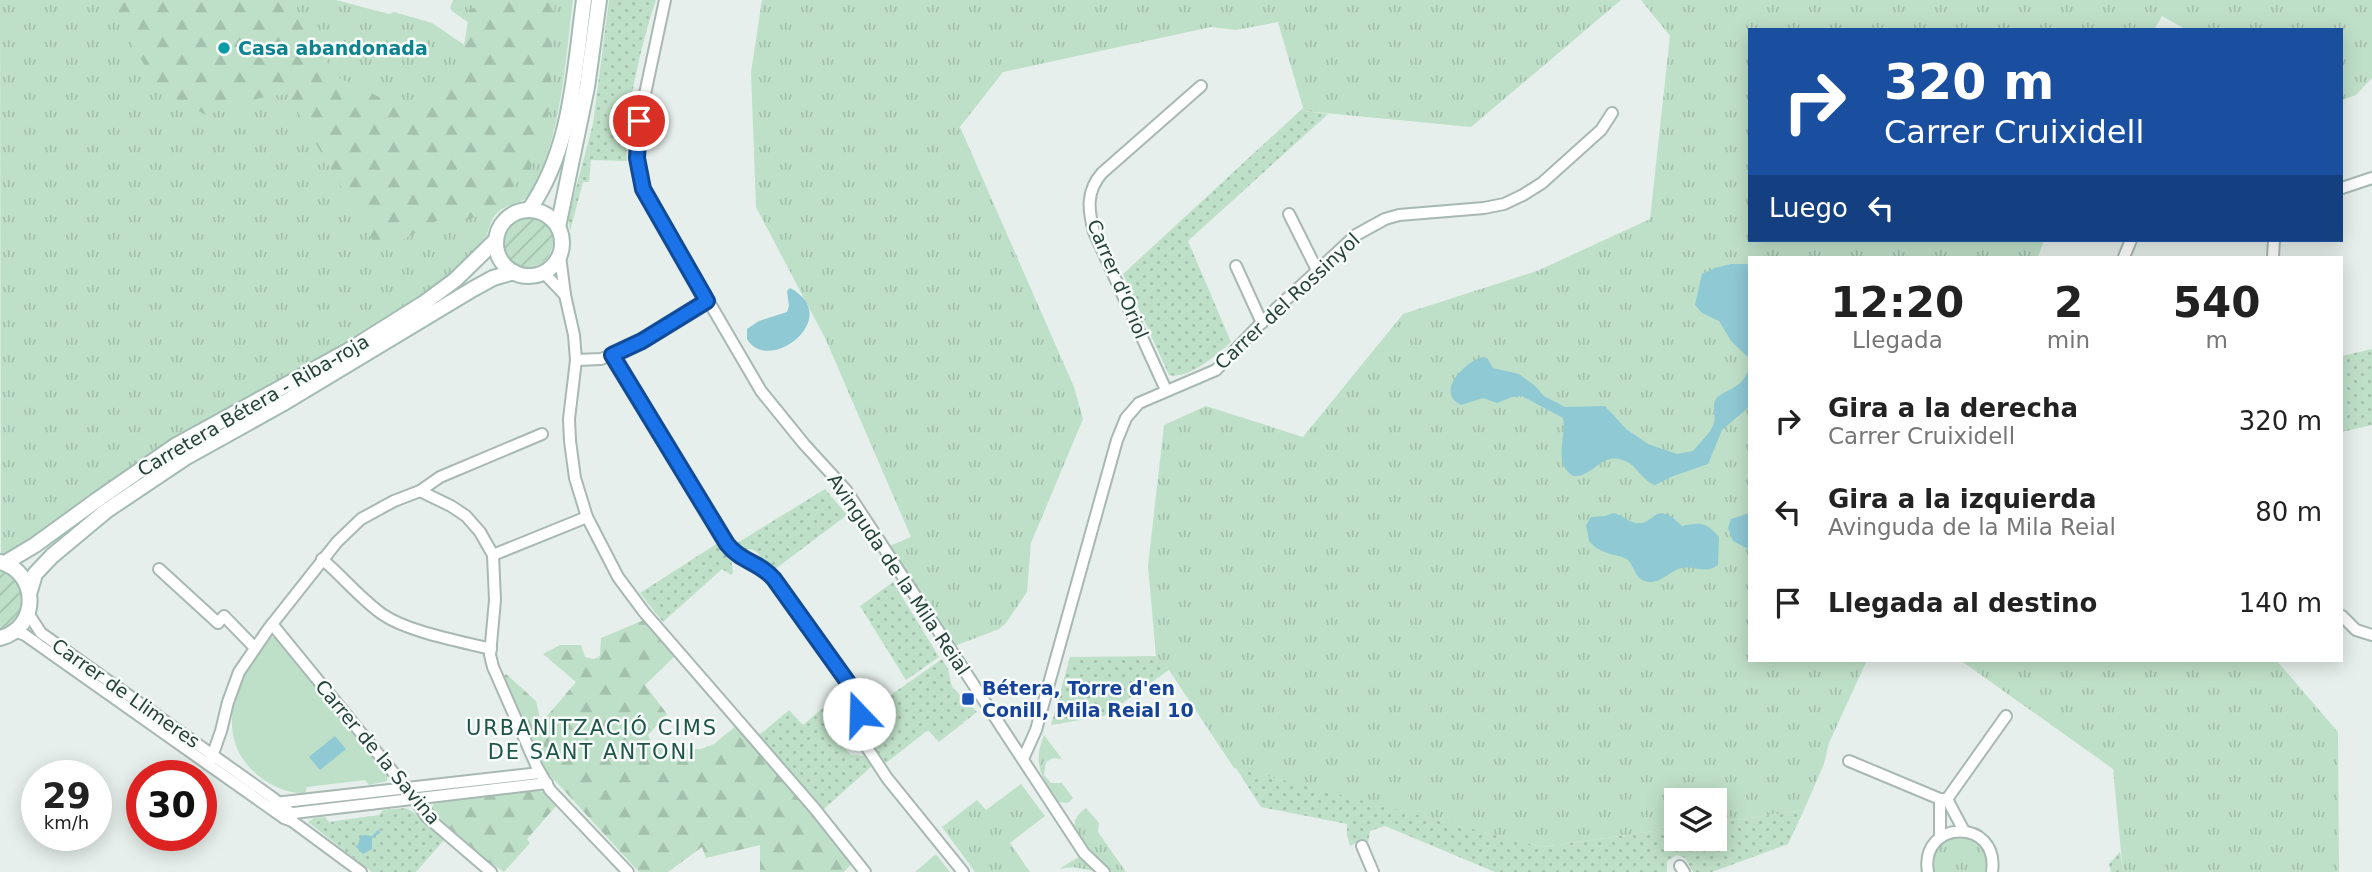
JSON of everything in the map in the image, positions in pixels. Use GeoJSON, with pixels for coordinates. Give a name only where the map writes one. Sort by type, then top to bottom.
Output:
{"type":"FeatureCollection","features":[{"type":"Feature","properties":{"kind":"main road"},"geometry":{"type":"LineString","coordinates":[[529,210],[551,172],[569,120],[584,0]]}},
{"type":"Feature","properties":{"kind":"main road"},"geometry":{"type":"LineString","coordinates":[[558,227],[587,87],[599,0]]}},
{"type":"Feature","properties":{"kind":"main road"},"geometry":{"type":"LineString","coordinates":[[517,212],[541,212],[551,218],[558,227],[562,239],[560,256],[544,273],[529,276],[514,272],[500,258],[496,240],[500,228],[507,218],[517,212]]}},
{"type":"Feature","properties":{"kind":"main road","name":"Carretera Bétera - Riba-roja"},"geometry":{"type":"LineString","coordinates":[[2,562],[36,545],[175,446],[345,352],[424,303],[455,280],[496,240]]}},
{"type":"Feature","properties":{"kind":"main road","name":"Carretera Bétera - Riba-roja"},"geometry":{"type":"LineString","coordinates":[[30,591],[35,574],[52,556],[106,511],[185,458],[282,404],[473,289],[493,278],[514,272]]}},
{"type":"Feature","properties":{"kind":"main road"},"geometry":{"type":"LineString","coordinates":[[0,638],[15,631],[28,613],[30,591],[25,579],[16,569],[2,562]]}},
{"type":"Feature","properties":{"kind":"street","name":"Avinguda de la Mila Reial"},"geometry":{"type":"LineString","coordinates":[[665,0],[639,121],[637,158],[643,189],[761,391],[846,490],[1084,853],[1104,872]]}},
{"type":"Feature","properties":{"kind":"street","name":"Carrer d'Oriol"},"geometry":{"type":"LineString","coordinates":[[1166,390],[1094,232],[1089,198],[1093,183],[1102,173],[1201,86]]}},
{"type":"Feature","properties":{"kind":"street","name":"Carrer del Rossinyol"},"geometry":{"type":"LineString","coordinates":[[1023,759],[1036,730],[1116,440],[1126,418],[1139,403],[1216,370],[1356,235],[1385,219],[1399,215],[1484,208],[1504,204],[1523,195],[1542,183],[1601,130],[1612,113]]}},
{"type":"Feature","properties":{"kind":"street"},"geometry":{"type":"LineString","coordinates":[[2343,188],[2372,178]]}},
{"type":"Feature","properties":{"kind":"street"},"geometry":{"type":"LineString","coordinates":[[1289,214],[1318,272]]}},
{"type":"Feature","properties":{"kind":"street"},"geometry":{"type":"LineString","coordinates":[[560,256],[576,360],[569,419],[570,442],[575,478],[587,517],[618,577],[644,612],[815,809],[864,872]]}},
{"type":"Feature","properties":{"kind":"street"},"geometry":{"type":"LineString","coordinates":[[1236,266],[1262,323]]}},
{"type":"Feature","properties":{"kind":"street"},"geometry":{"type":"LineString","coordinates":[[544,273],[565,295]]}},
{"type":"Feature","properties":{"kind":"street"},"geometry":{"type":"LineString","coordinates":[[576,360],[601,359],[612,355],[642,341],[707,301]]}},
{"type":"Feature","properties":{"kind":"street"},"geometry":{"type":"LineString","coordinates":[[612,355],[727,544],[740,558],[766,571],[780,588],[854,693],[859,710],[859,734],[868,750],[887,778],[963,872]]}},
{"type":"Feature","properties":{"kind":"street"},"geometry":{"type":"LineString","coordinates":[[211,760],[239,672],[322,559],[361,519],[394,501],[420,491],[440,477],[542,434]]}},
{"type":"Feature","properties":{"kind":"street"},"geometry":{"type":"LineString","coordinates":[[420,491],[466,516],[494,555],[495,600],[491,649],[493,667],[543,778],[628,872]]}},
{"type":"Feature","properties":{"kind":"street"},"geometry":{"type":"LineString","coordinates":[[494,555],[587,517]]}},
{"type":"Feature","properties":{"kind":"street"},"geometry":{"type":"LineString","coordinates":[[322,559],[385,616],[405,625],[491,649]]}},
{"type":"Feature","properties":{"kind":"street"},"geometry":{"type":"LineString","coordinates":[[159,569],[218,623],[224,616],[256,648]]}},
{"type":"Feature","properties":{"kind":"street","name":"Carrer de Llimeres"},"geometry":{"type":"LineString","coordinates":[[28,613],[41,633],[211,760]]}},
{"type":"Feature","properties":{"kind":"street"},"geometry":{"type":"LineString","coordinates":[[2343,616],[2356,630],[2372,635]]}},
{"type":"Feature","properties":{"kind":"street","name":"Carrer de la Savina"},"geometry":{"type":"LineString","coordinates":[[272,624],[427,817],[491,872]]}},
{"type":"Feature","properties":{"kind":"street","name":"Carrer de Llimeres"},"geometry":{"type":"LineString","coordinates":[[15,631],[25,635],[211,760]]}},
{"type":"Feature","properties":{"kind":"street"},"geometry":{"type":"LineString","coordinates":[[1940,838],[1943,799],[2006,716]]}},
{"type":"Feature","properties":{"kind":"street"},"geometry":{"type":"LineString","coordinates":[[1849,761],[1943,799],[1964,831]]}},
{"type":"Feature","properties":{"kind":"street","name":"Carrer de Llimeres"},"geometry":{"type":"LineString","coordinates":[[217,764],[279,803],[292,817],[361,872]]}},
{"type":"Feature","properties":{"kind":"street","name":"Carrer de Llimeres"},"geometry":{"type":"LineString","coordinates":[[217,765],[279,815],[292,817]]}},
{"type":"Feature","properties":{"kind":"street"},"geometry":{"type":"LineString","coordinates":[[264,804],[406,788],[543,778]]}},
{"type":"Feature","properties":{"kind":"street"},"geometry":{"type":"LineString","coordinates":[[292,817],[543,778]]}},
{"type":"Feature","properties":{"kind":"street"},"geometry":{"type":"LineString","coordinates":[[1928,872],[1930,850],[1940,838],[1948,833],[1964,831],[1982,839],[1989,847],[1993,862],[1992,872]]}},
{"type":"Feature","properties":{"kind":"street"},"geometry":{"type":"LineString","coordinates":[[1362,846],[1373,872]]}},
{"type":"Feature","properties":{"kind":"green space"},"geometry":{"type":"Polygon","coordinates":[[[0,0],[336,0],[432,23],[494,65],[506,49],[452,11],[450,8],[453,0],[573,0],[561,97],[542,169],[529,196],[498,212],[484,240],[468,257],[437,283],[377,324],[164,444],[17,549],[1,556],[0,0]]]}},
{"type":"Feature","properties":{"kind":"green space"},"geometry":{"type":"Polygon","coordinates":[[[121,0],[283,0],[315,40],[335,76],[417,115],[425,100],[447,86],[455,73],[464,47],[469,10],[485,0],[555,0],[548,122],[529,173],[517,180],[502,200],[468,220],[449,214],[380,253],[287,94],[260,98],[206,115],[158,89],[115,13],[121,0]]]}},
{"type":"Feature","properties":{"kind":"green space"},"geometry":{"type":"Polygon","coordinates":[[[609,0],[656,0],[631,102],[627,161],[591,160],[589,182],[583,182],[570,231],[568,218],[593,124],[609,0]]]}},
{"type":"Feature","properties":{"kind":"green space"},"geometry":{"type":"Polygon","coordinates":[[[762,0],[1621,0],[1471,127],[1304,111],[1278,22],[1236,30],[1211,27],[1003,72],[960,127],[1074,387],[1083,419],[1031,543],[1027,592],[999,629],[952,647],[887,547],[911,537],[826,340],[756,207],[751,72],[762,0]]]}},
{"type":"Feature","properties":{"kind":"green space"},"geometry":{"type":"Polygon","coordinates":[[[1641,0],[2372,0],[2372,78],[2356,95],[2343,100],[2343,28],[2183,28],[2162,16],[2155,28],[1748,28],[1748,242],[2043,242],[2038,256],[1748,256],[1748,662],[1866,662],[1829,743],[1824,764],[1804,810],[1727,821],[1727,788],[1664,788],[1664,830],[1542,847],[1234,768],[1169,670],[1156,656],[1148,566],[1164,425],[1206,406],[1303,437],[1403,314],[1537,271],[1650,219],[1670,36],[1641,0]]]}},
{"type":"Feature","properties":{"kind":"green space"},"geometry":{"type":"Polygon","coordinates":[[[1303,108],[1304,111],[1328,114],[1188,241],[1231,342],[1194,370],[1177,376],[1169,375],[1123,274],[1303,108]]]}},
{"type":"Feature","properties":{"kind":"green space"},"geometry":{"type":"Polygon","coordinates":[[[528,217],[546,224],[553,242],[546,260],[528,267],[510,260],[503,242],[510,224],[528,217]]]}},
{"type":"Feature","properties":{"kind":"green space"},"geometry":{"type":"Polygon","coordinates":[[[2372,349],[2372,425],[2343,432],[2343,356],[2372,349]]]}},
{"type":"Feature","properties":{"kind":"green space"},"geometry":{"type":"Polygon","coordinates":[[[825,489],[847,515],[774,570],[763,565],[755,551],[748,549],[739,552],[734,545],[825,489]]]}},
{"type":"Feature","properties":{"kind":"green space"},"geometry":{"type":"Polygon","coordinates":[[[718,543],[731,558],[733,573],[731,575],[722,569],[663,622],[640,593],[718,543]]]}},
{"type":"Feature","properties":{"kind":"green space"},"geometry":{"type":"Polygon","coordinates":[[[0,569],[18,583],[23,600],[17,618],[0,632],[0,569]]]}},
{"type":"Feature","properties":{"kind":"green space"},"geometry":{"type":"Polygon","coordinates":[[[893,582],[939,657],[906,680],[860,606],[893,582]]]}},
{"type":"Feature","properties":{"kind":"green space"},"geometry":{"type":"Polygon","coordinates":[[[644,620],[676,655],[645,685],[667,714],[648,735],[652,744],[658,748],[701,749],[714,744],[737,725],[794,788],[852,863],[844,872],[760,872],[760,845],[706,858],[702,847],[668,872],[639,872],[547,772],[504,676],[506,674],[536,701],[541,723],[576,682],[543,654],[560,645],[581,645],[585,657],[594,659],[600,656],[601,638],[644,620]]]}},
{"type":"Feature","properties":{"kind":"green space"},"geometry":{"type":"Polygon","coordinates":[[[274,637],[387,776],[387,781],[369,785],[365,780],[307,787],[305,793],[299,793],[274,786],[250,768],[240,755],[234,740],[233,710],[243,679],[260,649],[274,637]]]}},
{"type":"Feature","properties":{"kind":"green space"},"geometry":{"type":"Polygon","coordinates":[[[1156,656],[1169,670],[1104,716],[1051,725],[1070,657],[1156,656]]]}},
{"type":"Feature","properties":{"kind":"green space"},"geometry":{"type":"Polygon","coordinates":[[[942,659],[948,669],[952,687],[977,712],[939,742],[928,730],[886,763],[875,749],[879,740],[878,731],[865,717],[865,713],[942,659]]]}},
{"type":"Feature","properties":{"kind":"green space"},"geometry":{"type":"Polygon","coordinates":[[[1963,662],[2278,662],[2338,732],[2339,872],[2123,872],[2113,769],[1963,662]]]}},
{"type":"Feature","properties":{"kind":"green space"},"geometry":{"type":"Polygon","coordinates":[[[845,689],[852,702],[854,717],[843,728],[841,744],[851,755],[866,756],[872,766],[824,809],[758,736],[789,710],[803,725],[845,689]]]}},
{"type":"Feature","properties":{"kind":"green space"},"geometry":{"type":"Polygon","coordinates":[[[1044,735],[1062,759],[1053,758],[1046,762],[1044,775],[1051,783],[1062,783],[1073,798],[1068,803],[1058,802],[1040,770],[1040,745],[1044,735]]]}},
{"type":"Feature","properties":{"kind":"green space"},"geometry":{"type":"Polygon","coordinates":[[[1236,768],[1542,847],[1664,830],[1664,851],[1727,851],[1727,821],[1804,810],[1788,844],[1712,872],[1693,872],[1685,858],[1677,855],[1667,861],[1667,872],[1495,872],[1385,826],[1370,831],[1368,844],[1361,840],[1350,846],[1347,824],[1261,807],[1236,768]]]}},
{"type":"Feature","properties":{"kind":"green space"},"geometry":{"type":"Polygon","coordinates":[[[1021,784],[1045,816],[1010,843],[1030,872],[975,872],[942,827],[977,800],[986,810],[1021,784]]]}},
{"type":"Feature","properties":{"kind":"green space"},"geometry":{"type":"Polygon","coordinates":[[[536,790],[550,794],[548,796],[553,803],[557,801],[557,805],[527,839],[530,843],[504,872],[486,860],[431,811],[434,802],[536,790]]]}},
{"type":"Feature","properties":{"kind":"green space"},"geometry":{"type":"Polygon","coordinates":[[[406,808],[444,840],[416,872],[372,872],[308,822],[314,818],[325,817],[329,822],[379,815],[383,810],[406,808]]]}},
{"type":"Feature","properties":{"kind":"green space"},"geometry":{"type":"Polygon","coordinates":[[[1086,808],[1099,823],[1098,832],[1126,872],[1111,872],[1081,842],[1074,825],[1077,816],[1086,808]]]}},
{"type":"Feature","properties":{"kind":"green space"},"geometry":{"type":"Polygon","coordinates":[[[1956,833],[1977,841],[1985,850],[1987,872],[1932,872],[1933,849],[1956,833]]]}},
{"type":"Feature","properties":{"kind":"green space"},"geometry":{"type":"Polygon","coordinates":[[[2120,852],[2123,872],[2111,872],[2109,864],[2120,852]]]}},
{"type":"Feature","properties":{"kind":"green space"},"geometry":{"type":"Polygon","coordinates":[[[936,854],[950,872],[915,872],[936,854]]]}},
{"type":"Feature","properties":{"kind":"green space"},"geometry":{"type":"Polygon","coordinates":[[[1082,855],[1099,872],[1073,867],[1059,869],[1082,855]]]}},
{"type":"Feature","properties":{"kind":"water"},"geometry":{"type":"Polygon","coordinates":[[[1748,264],[1748,357],[1731,341],[1719,321],[1702,313],[1695,305],[1702,274],[1715,268],[1748,264]]]}},
{"type":"Feature","properties":{"kind":"water"},"geometry":{"type":"Polygon","coordinates":[[[790,288],[805,300],[810,313],[806,327],[785,347],[771,351],[757,349],[747,339],[747,329],[759,321],[787,312],[787,291],[790,288]]]}},
{"type":"Feature","properties":{"kind":"water"},"geometry":{"type":"Polygon","coordinates":[[[1487,358],[1493,368],[1519,374],[1544,396],[1565,407],[1605,406],[1626,429],[1648,444],[1677,454],[1693,451],[1708,434],[1714,423],[1715,401],[1742,381],[1748,371],[1748,408],[1722,430],[1708,464],[1655,485],[1630,464],[1619,459],[1606,460],[1585,474],[1573,476],[1563,464],[1563,418],[1522,396],[1497,403],[1483,398],[1461,405],[1453,399],[1452,385],[1456,378],[1476,360],[1487,358]]]}},
{"type":"Feature","properties":{"kind":"water"},"geometry":{"type":"Polygon","coordinates":[[[1614,513],[1635,523],[1647,521],[1660,513],[1673,518],[1682,526],[1707,526],[1719,537],[1718,565],[1704,570],[1681,568],[1655,582],[1642,580],[1628,560],[1605,552],[1589,541],[1586,525],[1591,517],[1614,513]]]}},
{"type":"Feature","properties":{"kind":"water"},"geometry":{"type":"Polygon","coordinates":[[[1748,514],[1748,549],[1733,541],[1728,528],[1731,519],[1748,514]]]}},
{"type":"Feature","properties":{"kind":"water"},"geometry":{"type":"Polygon","coordinates":[[[335,736],[346,749],[320,770],[309,757],[335,736]]]}},
{"type":"Feature","properties":{"kind":"water"},"geometry":{"type":"Polygon","coordinates":[[[379,829],[380,833],[372,838],[372,849],[363,854],[355,846],[358,845],[360,837],[372,836],[379,829]]]}},
{"type":"Feature","properties":{"kind":"place","name":"Casa abandonada"},"geometry":{"type":"Point","coordinates":[224,48]}},
{"type":"Feature","properties":{"kind":"place","name":"Bétera, Torre d'en Conill, Mila Reial 10"},"geometry":{"type":"Point","coordinates":[968,699]}},
{"type":"Feature","properties":{"kind":"district","name":"URBANITZACIÓ CIMS DE SANT ANTONI"},"geometry":{"type":"Point","coordinates":[592,740]}},
{"type":"Feature","properties":{"kind":"route"},"geometry":{"type":"LineString","coordinates":[[639,121],[637,158],[643,189],[707,301],[642,341],[612,355],[727,544],[740,558],[762,568],[774,579],[847,681],[857,700],[859,714]]}}]}
